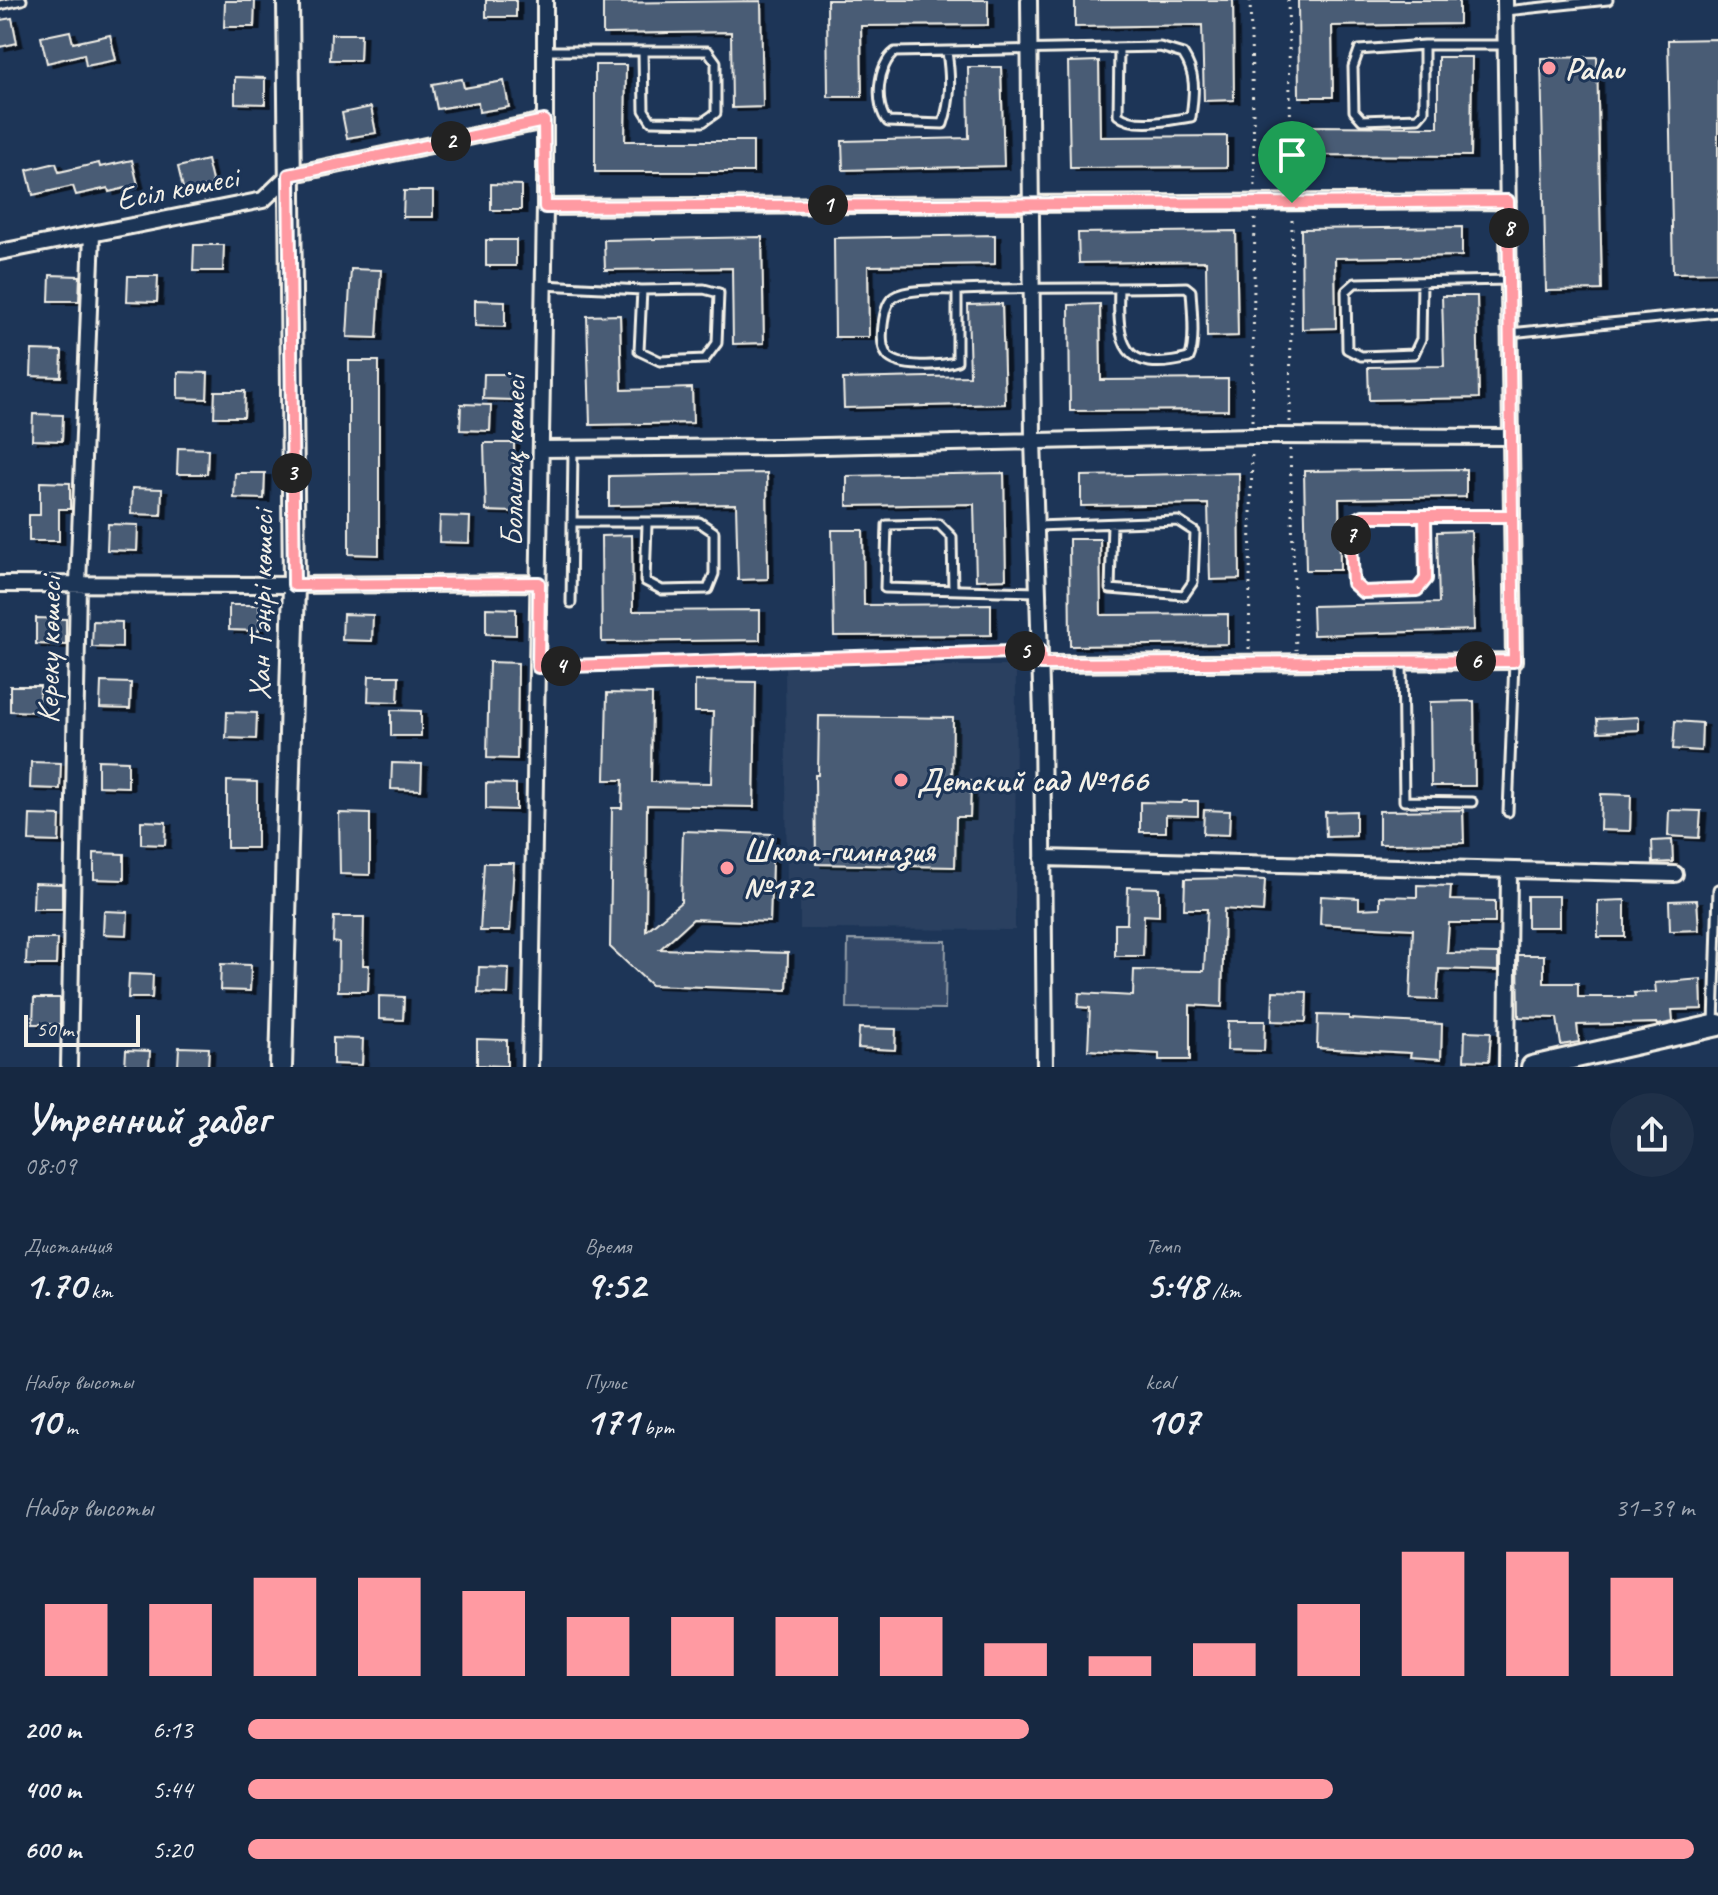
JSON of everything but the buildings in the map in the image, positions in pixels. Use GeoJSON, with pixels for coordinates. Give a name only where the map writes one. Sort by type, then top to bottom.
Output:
{"type":"FeatureCollection","features":[{"type":"Feature","properties":{"kind":"street","name":"Хан Тәңірі көшесі"},"geometry":{"type":"LineString","coordinates":[[281,1067],[294,585],[288,0]]}},
{"type":"Feature","properties":{"kind":"street","name":"Болашақ көшесі"},"geometry":{"type":"LineString","coordinates":[[530,1067],[545,207],[545,0]]}},
{"type":"Feature","properties":{"kind":"street"},"geometry":{"type":"LineString","coordinates":[[1029,0],[1033,440],[1041,657],[1045,1067]]}},
{"type":"Feature","properties":{"kind":"street"},"geometry":{"type":"LineString","coordinates":[[1041,657],[1514,661],[1506,6]]}},
{"type":"Feature","properties":{"kind":"street","name":"Есіл көшесі"},"geometry":{"type":"LineString","coordinates":[[0,252],[263,200],[289,175],[544,121]]}},
{"type":"Feature","properties":{"kind":"street"},"geometry":{"type":"LineString","coordinates":[[545,207],[1508,201]]}},
{"type":"Feature","properties":{"kind":"street","name":"Кереку көшесі"},"geometry":{"type":"LineString","coordinates":[[69,1067],[78,584],[92,234]]}},
{"type":"Feature","properties":{"kind":"street"},"geometry":{"type":"LineString","coordinates":[[541,449],[1252,436],[1511,437]]}},
{"type":"Feature","properties":{"kind":"street"},"geometry":{"type":"LineString","coordinates":[[0,584],[539,583]]}},
{"type":"Feature","properties":{"kind":"street"},"geometry":{"type":"LineString","coordinates":[[1043,858],[1675,874]]}},
{"type":"Feature","properties":{"kind":"street"},"geometry":{"type":"LineString","coordinates":[[1507,1067],[1509,870]]}},
{"type":"Feature","properties":{"kind":"street"},"geometry":{"type":"LineString","coordinates":[[1532,1067],[1594,1060],[1716,1026]]}},
{"type":"Feature","properties":{"kind":"lane"},"geometry":{"type":"LineString","coordinates":[[0,5],[22,0]]}},
{"type":"Feature","properties":{"kind":"lane"},"geometry":{"type":"LineString","coordinates":[[1506,6],[1608,0]]}},
{"type":"Feature","properties":{"kind":"lane"},"geometry":{"type":"LineString","coordinates":[[1424,45],[1424,111],[1418,118],[1362,120],[1354,111],[1353,67],[1359,50],[1424,45],[1506,45]]}},
{"type":"Feature","properties":{"kind":"lane"},"geometry":{"type":"LineString","coordinates":[[947,52],[951,78],[949,106],[943,124],[888,122],[879,106],[884,64],[890,54],[900,51],[1029,52],[1160,47],[1183,54],[1192,66],[1195,84],[1191,117],[1126,121],[1118,115],[1119,49]]}},
{"type":"Feature","properties":{"kind":"lane"},"geometry":{"type":"LineString","coordinates":[[545,51],[708,51],[716,62],[716,113],[703,122],[651,121],[644,110],[643,52]]}},
{"type":"Feature","properties":{"kind":"lane"},"geometry":{"type":"LineString","coordinates":[[1422,283],[1421,339],[1414,354],[1361,356],[1347,349],[1346,291],[1355,283],[1509,280]]}},
{"type":"Feature","properties":{"kind":"lane"},"geometry":{"type":"LineString","coordinates":[[543,285],[642,290],[704,289],[719,293],[717,343],[705,359],[660,361],[639,351],[642,290]]}},
{"type":"Feature","properties":{"kind":"lane"},"geometry":{"type":"LineString","coordinates":[[957,290],[957,361],[921,366],[894,360],[886,354],[883,322],[888,304],[895,296],[927,291],[1031,287],[1186,287],[1191,291],[1193,345],[1189,358],[1168,363],[1140,359],[1122,344],[1118,321],[1119,288]]}},
{"type":"Feature","properties":{"kind":"lane"},"geometry":{"type":"LineString","coordinates":[[1510,333],[1718,312]]}},
{"type":"Feature","properties":{"kind":"lane"},"geometry":{"type":"LineString","coordinates":[[571,603],[573,448]]}},
{"type":"Feature","properties":{"kind":"lane"},"geometry":{"type":"LineString","coordinates":[[1425,516],[1426,579],[1417,590],[1363,592],[1353,583],[1350,523],[1363,516],[1425,516],[1512,516]]}},
{"type":"Feature","properties":{"kind":"lane"},"geometry":{"type":"LineString","coordinates":[[1036,526],[1178,521],[1195,532],[1193,582],[1184,595],[1110,589],[1112,524]]}},
{"type":"Feature","properties":{"kind":"lane"},"geometry":{"type":"LineString","coordinates":[[572,522],[699,522],[714,532],[714,574],[708,589],[662,590],[645,581],[647,524]]}},
{"type":"Feature","properties":{"kind":"lane"},"geometry":{"type":"LineString","coordinates":[[953,590],[952,537],[939,524],[887,525],[885,588],[953,590],[1038,592]]}},
{"type":"Feature","properties":{"kind":"lane"},"geometry":{"type":"LineString","coordinates":[[1402,661],[1404,801],[1472,802]]}},
{"type":"Feature","properties":{"kind":"lane"},"geometry":{"type":"LineString","coordinates":[[1508,812],[1514,661]]}},
{"type":"Feature","properties":{"kind":"lane"},"geometry":{"type":"LineString","coordinates":[[1716,1026],[1718,889]]}},
{"type":"Feature","properties":{"kind":"path"},"geometry":{"type":"LineString","coordinates":[[1249,661],[1255,202],[1250,0]]}},
{"type":"Feature","properties":{"kind":"path"},"geometry":{"type":"LineString","coordinates":[[1288,0],[1292,203],[1290,436],[1296,661]]}},
{"type":"Feature","properties":{"kind":"path"},"geometry":{"type":"LineString","coordinates":[[538,667],[1041,657]]}},
{"type":"Feature","properties":{"kind":"shaded area","name":"Детский сад №166"},"geometry":{"type":"Polygon","coordinates":[[[785,666],[1016,666],[1015,930],[800,929],[800,894],[787,893],[785,666]]]}},
{"type":"Feature","properties":{"kind":"shaded area"},"geometry":{"type":"Polygon","coordinates":[[[848,940],[946,941],[945,1009],[847,1008],[848,940]]]}},
{"type":"Feature","properties":{"kind":"place","name":"Palau"},"geometry":{"type":"Point","coordinates":[1549,68]}},
{"type":"Feature","properties":{"kind":"place","name":"Детский сад №166"},"geometry":{"type":"Point","coordinates":[901,780]}},
{"type":"Feature","properties":{"kind":"place","name":"Школа-гимназия №172"},"geometry":{"type":"Point","coordinates":[727,868]}},
{"type":"Feature","properties":{"kind":"route"},"geometry":{"type":"LineString","coordinates":[[1292,203],[545,207],[544,121],[289,175],[294,585],[539,583],[538,667],[1040,651],[1041,664],[1514,661],[1512,516],[1425,516],[1426,579],[1417,590],[1363,592],[1353,583],[1350,523],[1363,516],[1425,516],[1512,516],[1508,201],[1292,203]]}}]}
